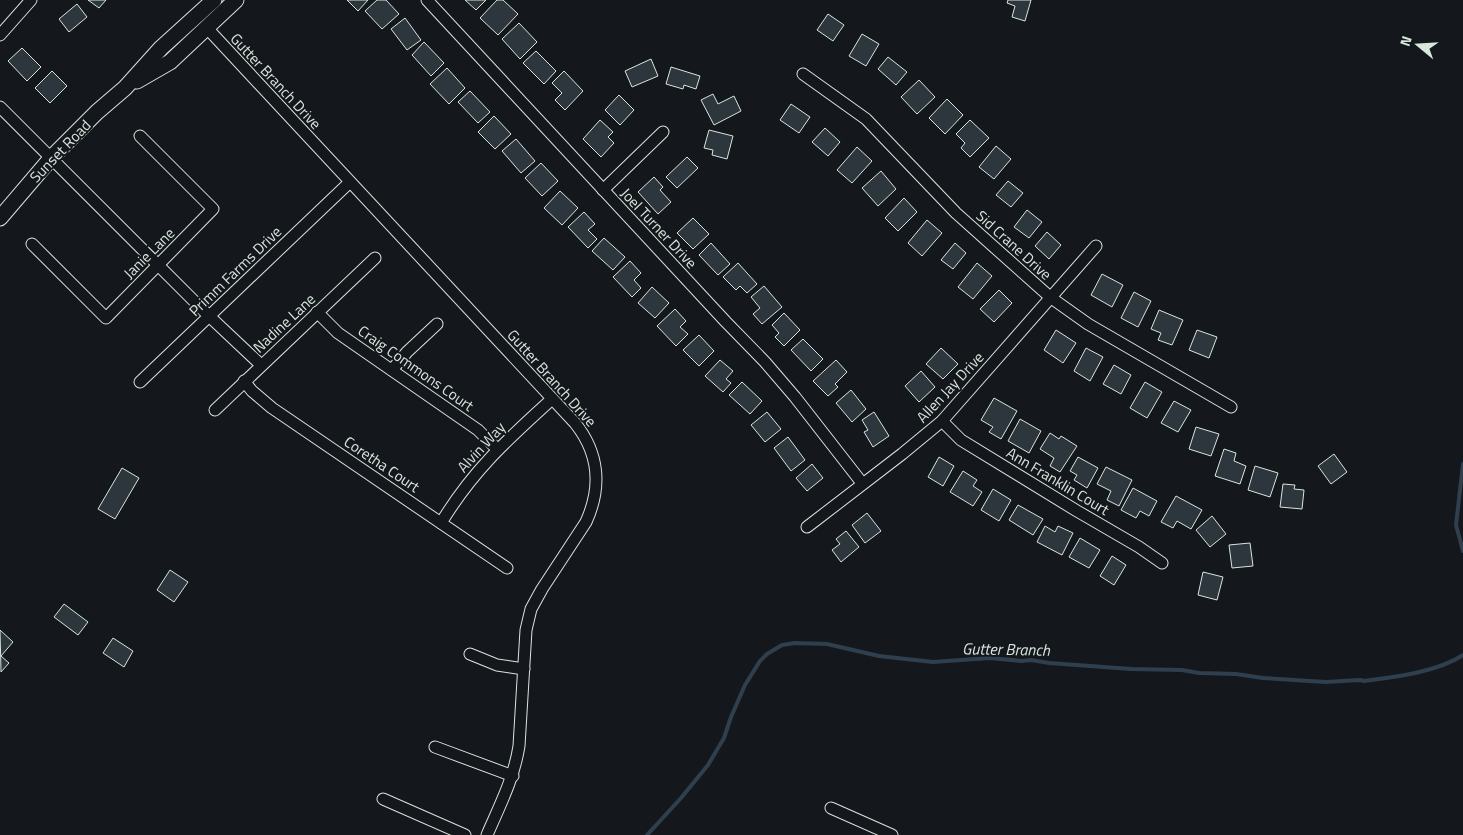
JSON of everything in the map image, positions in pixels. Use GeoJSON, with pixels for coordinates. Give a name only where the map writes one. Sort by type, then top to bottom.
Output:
{"type":"FeatureCollection","features":[{"type":"Feature","properties":{"kind":"main road","name":"Sunset Road"},"geometry":{"type":"LineString","coordinates":[[0,218],[52,157],[97,112],[125,88],[161,48],[214,0]]}},
{"type":"Feature","properties":{"kind":"main road","name":"Sunset Road"},"geometry":{"type":"LineString","coordinates":[[125,88],[170,62],[236,0]]}},
{"type":"Feature","properties":{"kind":"street"},"geometry":{"type":"LineString","coordinates":[[0,35],[31,0]]}},
{"type":"Feature","properties":{"kind":"street","name":"Joel Turner Drive"},"geometry":{"type":"LineString","coordinates":[[427,0],[795,397],[862,483]]}},
{"type":"Feature","properties":{"kind":"street","name":"Gutter Branch Drive"},"geometry":{"type":"LineString","coordinates":[[207,28],[574,423],[587,440],[595,460],[597,481],[592,511],[531,609],[526,630],[519,746],[513,776],[487,835]]}},
{"type":"Feature","properties":{"kind":"street","name":"Sid Crane Drive"},"geometry":{"type":"LineString","coordinates":[[803,74],[866,119],[956,213],[1050,297],[1088,324],[1230,407]]}},
{"type":"Feature","properties":{"kind":"street"},"geometry":{"type":"LineString","coordinates":[[0,106],[209,316],[261,365]]}},
{"type":"Feature","properties":{"kind":"street"},"geometry":{"type":"LineString","coordinates":[[603,190],[663,132]]}},
{"type":"Feature","properties":{"kind":"street","name":"Janie Lane"},"geometry":{"type":"LineString","coordinates":[[32,244],[106,318],[213,209],[140,136]]}},
{"type":"Feature","properties":{"kind":"street","name":"Primm Farms Drive"},"geometry":{"type":"LineString","coordinates":[[140,382],[350,182]]}},
{"type":"Feature","properties":{"kind":"street","name":"Allen Jay Drive"},"geometry":{"type":"LineString","coordinates":[[807,527],[942,421],[1096,246]]}},
{"type":"Feature","properties":{"kind":"street","name":"Nadine Lane"},"geometry":{"type":"LineString","coordinates":[[215,410],[375,258]]}},
{"type":"Feature","properties":{"kind":"street","name":"Craig Commons Court"},"geometry":{"type":"LineString","coordinates":[[318,312],[338,333],[478,430],[497,449]]}},
{"type":"Feature","properties":{"kind":"street"},"geometry":{"type":"LineString","coordinates":[[392,370],[407,352],[437,324]]}},
{"type":"Feature","properties":{"kind":"street","name":"Coretha Court"},"geometry":{"type":"LineString","coordinates":[[244,381],[252,391],[272,408],[507,568]]}},
{"type":"Feature","properties":{"kind":"street","name":"Alvin Way"},"geometry":{"type":"LineString","coordinates":[[441,523],[472,476],[497,449],[552,399]]}},
{"type":"Feature","properties":{"kind":"street","name":"Ann Franklin Court"},"geometry":{"type":"LineString","coordinates":[[942,421],[961,440],[1139,547],[1162,563]]}},
{"type":"Feature","properties":{"kind":"street"},"geometry":{"type":"LineString","coordinates":[[470,654],[497,665],[524,669]]}},
{"type":"Feature","properties":{"kind":"street"},"geometry":{"type":"LineString","coordinates":[[435,747],[513,776]]}},
{"type":"Feature","properties":{"kind":"street"},"geometry":{"type":"LineString","coordinates":[[383,799],[465,835]]}},
{"type":"Feature","properties":{"kind":"street"},"geometry":{"type":"LineString","coordinates":[[831,808],[892,835]]}},
{"type":"Feature","properties":{"kind":"building"},"geometry":{"type":"Polygon","coordinates":[[[88,0],[106,0],[99,8],[88,0]]]}},
{"type":"Feature","properties":{"kind":"building"},"geometry":{"type":"Polygon","coordinates":[[[347,0],[368,0],[358,11],[347,0]]]}},
{"type":"Feature","properties":{"kind":"building"},"geometry":{"type":"Polygon","coordinates":[[[377,0],[386,0],[399,14],[382,29],[365,11],[377,0]]]}},
{"type":"Feature","properties":{"kind":"building"},"geometry":{"type":"Polygon","coordinates":[[[465,0],[486,0],[476,10],[465,0]]]}},
{"type":"Feature","properties":{"kind":"building"},"geometry":{"type":"Polygon","coordinates":[[[497,0],[503,0],[518,14],[498,35],[480,18],[497,0]]]}},
{"type":"Feature","properties":{"kind":"building"},"geometry":{"type":"Polygon","coordinates":[[[1008,0],[1031,0],[1025,21],[1012,17],[1015,6],[1007,3],[1008,0]]]}},
{"type":"Feature","properties":{"kind":"building"},"geometry":{"type":"Polygon","coordinates":[[[77,4],[87,17],[69,32],[59,19],[77,4]]]}},
{"type":"Feature","properties":{"kind":"building"},"geometry":{"type":"Polygon","coordinates":[[[828,14],[844,25],[833,41],[817,30],[828,14]]]}},
{"type":"Feature","properties":{"kind":"building"},"geometry":{"type":"Polygon","coordinates":[[[405,18],[421,40],[407,50],[391,29],[405,18]]]}},
{"type":"Feature","properties":{"kind":"building"},"geometry":{"type":"Polygon","coordinates":[[[519,23],[537,42],[520,59],[502,39],[519,23]]]}},
{"type":"Feature","properties":{"kind":"building"},"geometry":{"type":"Polygon","coordinates":[[[862,34],[879,44],[866,66],[849,56],[862,34]]]}},
{"type":"Feature","properties":{"kind":"building"},"geometry":{"type":"Polygon","coordinates":[[[424,42],[444,63],[431,76],[412,55],[424,42]]]}},
{"type":"Feature","properties":{"kind":"building"},"geometry":{"type":"Polygon","coordinates":[[[22,48],[41,67],[27,81],[8,61],[22,48]]]}},
{"type":"Feature","properties":{"kind":"building"},"geometry":{"type":"Polygon","coordinates":[[[536,51],[556,71],[544,84],[523,63],[536,51]]]}},
{"type":"Feature","properties":{"kind":"building"},"geometry":{"type":"Polygon","coordinates":[[[888,57],[907,72],[896,85],[878,69],[888,57]]]}},
{"type":"Feature","properties":{"kind":"building"},"geometry":{"type":"Polygon","coordinates":[[[651,59],[658,76],[632,87],[625,71],[651,59]]]}},
{"type":"Feature","properties":{"kind":"building"},"geometry":{"type":"Polygon","coordinates":[[[671,67],[700,76],[696,89],[684,85],[683,89],[666,84],[671,67]]]}},
{"type":"Feature","properties":{"kind":"building"},"geometry":{"type":"Polygon","coordinates":[[[447,68],[465,88],[449,104],[430,84],[447,68]]]}},
{"type":"Feature","properties":{"kind":"building"},"geometry":{"type":"Polygon","coordinates":[[[52,71],[67,86],[50,103],[35,88],[52,71]]]}},
{"type":"Feature","properties":{"kind":"building"},"geometry":{"type":"Polygon","coordinates":[[[564,71],[583,91],[565,110],[555,100],[562,93],[552,83],[564,71]]]}},
{"type":"Feature","properties":{"kind":"building"},"geometry":{"type":"Polygon","coordinates":[[[919,80],[935,97],[917,114],[901,97],[919,80]]]}},
{"type":"Feature","properties":{"kind":"building"},"geometry":{"type":"Polygon","coordinates":[[[470,91],[490,112],[478,123],[458,102],[470,91]]]}},
{"type":"Feature","properties":{"kind":"building"},"geometry":{"type":"Polygon","coordinates":[[[713,94],[718,104],[734,96],[741,111],[714,125],[701,100],[713,94]]]}},
{"type":"Feature","properties":{"kind":"building"},"geometry":{"type":"Polygon","coordinates":[[[619,95],[634,110],[620,125],[605,110],[619,95]]]}},
{"type":"Feature","properties":{"kind":"building"},"geometry":{"type":"Polygon","coordinates":[[[947,99],[963,115],[945,134],[929,118],[947,99]]]}},
{"type":"Feature","properties":{"kind":"building"},"geometry":{"type":"Polygon","coordinates":[[[791,104],[810,117],[799,133],[780,120],[791,104]]]}},
{"type":"Feature","properties":{"kind":"building"},"geometry":{"type":"Polygon","coordinates":[[[494,116],[511,134],[495,149],[478,132],[494,116]]]}},
{"type":"Feature","properties":{"kind":"building"},"geometry":{"type":"Polygon","coordinates":[[[600,120],[613,132],[608,137],[614,143],[601,157],[583,139],[600,120]]]}},
{"type":"Feature","properties":{"kind":"building"},"geometry":{"type":"Polygon","coordinates":[[[970,120],[989,138],[970,157],[961,148],[965,143],[956,134],[970,120]]]}},
{"type":"Feature","properties":{"kind":"building"},"geometry":{"type":"Polygon","coordinates":[[[825,128],[840,142],[828,156],[812,142],[825,128]]]}},
{"type":"Feature","properties":{"kind":"building"},"geometry":{"type":"Polygon","coordinates":[[[709,130],[733,136],[727,159],[712,155],[713,150],[704,148],[709,130]]]}},
{"type":"Feature","properties":{"kind":"building"},"geometry":{"type":"Polygon","coordinates":[[[516,139],[535,161],[521,173],[502,151],[516,139]]]}},
{"type":"Feature","properties":{"kind":"building"},"geometry":{"type":"Polygon","coordinates":[[[996,146],[1011,159],[994,179],[979,167],[996,146]]]}},
{"type":"Feature","properties":{"kind":"building"},"geometry":{"type":"Polygon","coordinates":[[[857,147],[872,161],[852,183],[837,170],[857,147]]]}},
{"type":"Feature","properties":{"kind":"building"},"geometry":{"type":"Polygon","coordinates":[[[687,157],[698,168],[677,188],[666,177],[687,157]]]}},
{"type":"Feature","properties":{"kind":"building"},"geometry":{"type":"Polygon","coordinates":[[[541,163],[558,181],[542,196],[525,178],[541,163]]]}},
{"type":"Feature","properties":{"kind":"building"},"geometry":{"type":"Polygon","coordinates":[[[881,171],[896,189],[878,206],[862,188],[881,171]]]}},
{"type":"Feature","properties":{"kind":"building"},"geometry":{"type":"Polygon","coordinates":[[[654,177],[663,187],[660,190],[671,202],[658,214],[638,192],[654,177]]]}},
{"type":"Feature","properties":{"kind":"building"},"geometry":{"type":"Polygon","coordinates":[[[1008,181],[1023,193],[1011,207],[996,195],[1008,181]]]}},
{"type":"Feature","properties":{"kind":"building"},"geometry":{"type":"Polygon","coordinates":[[[560,191],[578,208],[562,225],[544,208],[560,191]]]}},
{"type":"Feature","properties":{"kind":"building"},"geometry":{"type":"Polygon","coordinates":[[[904,198],[917,212],[898,231],[885,218],[904,198]]]}},
{"type":"Feature","properties":{"kind":"building"},"geometry":{"type":"Polygon","coordinates":[[[1027,210],[1042,222],[1029,238],[1014,227],[1027,210]]]}},
{"type":"Feature","properties":{"kind":"building"},"geometry":{"type":"Polygon","coordinates":[[[584,212],[595,224],[588,230],[597,239],[588,248],[568,227],[584,212]]]}},
{"type":"Feature","properties":{"kind":"building"},"geometry":{"type":"Polygon","coordinates":[[[693,218],[709,234],[693,249],[677,233],[693,218]]]}},
{"type":"Feature","properties":{"kind":"building"},"geometry":{"type":"Polygon","coordinates":[[[927,220],[942,233],[922,256],[908,243],[927,220]]]}},
{"type":"Feature","properties":{"kind":"building"},"geometry":{"type":"Polygon","coordinates":[[[1047,232],[1061,245],[1049,259],[1035,246],[1047,232]]]}},
{"type":"Feature","properties":{"kind":"building"},"geometry":{"type":"Polygon","coordinates":[[[604,238],[625,257],[613,270],[592,251],[604,238]]]}},
{"type":"Feature","properties":{"kind":"building"},"geometry":{"type":"Polygon","coordinates":[[[711,243],[730,264],[718,275],[699,255],[711,243]]]}},
{"type":"Feature","properties":{"kind":"building"},"geometry":{"type":"Polygon","coordinates":[[[955,243],[966,253],[953,269],[941,260],[955,243]]]}},
{"type":"Feature","properties":{"kind":"building"},"geometry":{"type":"Polygon","coordinates":[[[630,261],[641,273],[634,280],[641,288],[632,297],[613,277],[630,261]]]}},
{"type":"Feature","properties":{"kind":"building"},"geometry":{"type":"Polygon","coordinates":[[[738,263],[757,284],[747,293],[740,286],[736,290],[723,277],[738,263]]]}},
{"type":"Feature","properties":{"kind":"building"},"geometry":{"type":"Polygon","coordinates":[[[977,263],[992,276],[973,299],[958,287],[977,263]]]}},
{"type":"Feature","properties":{"kind":"building"},"geometry":{"type":"Polygon","coordinates":[[[1102,274],[1123,285],[1112,307],[1091,295],[1102,274]]]}},
{"type":"Feature","properties":{"kind":"building"},"geometry":{"type":"Polygon","coordinates":[[[764,286],[782,307],[762,324],[753,314],[760,308],[751,297],[764,286]]]}},
{"type":"Feature","properties":{"kind":"building"},"geometry":{"type":"Polygon","coordinates":[[[652,287],[669,303],[655,318],[638,303],[652,287]]]}},
{"type":"Feature","properties":{"kind":"building"},"geometry":{"type":"Polygon","coordinates":[[[999,290],[1012,303],[994,322],[980,309],[999,290]]]}},
{"type":"Feature","properties":{"kind":"building"},"geometry":{"type":"Polygon","coordinates":[[[1134,292],[1151,301],[1138,327],[1121,318],[1134,292]]]}},
{"type":"Feature","properties":{"kind":"building"},"geometry":{"type":"Polygon","coordinates":[[[675,309],[686,321],[680,327],[688,334],[676,346],[657,326],[675,309]]]}},
{"type":"Feature","properties":{"kind":"building"},"geometry":{"type":"Polygon","coordinates":[[[1159,310],[1183,320],[1172,345],[1158,340],[1161,333],[1151,329],[1159,310]]]}},
{"type":"Feature","properties":{"kind":"building"},"geometry":{"type":"Polygon","coordinates":[[[784,313],[800,330],[784,346],[775,337],[779,333],[772,325],[784,313]]]}},
{"type":"Feature","properties":{"kind":"building"},"geometry":{"type":"Polygon","coordinates":[[[1056,330],[1076,343],[1063,363],[1044,350],[1056,330]]]}},
{"type":"Feature","properties":{"kind":"building"},"geometry":{"type":"Polygon","coordinates":[[[1197,330],[1217,337],[1209,358],[1189,350],[1197,330]]]}},
{"type":"Feature","properties":{"kind":"building"},"geometry":{"type":"Polygon","coordinates":[[[699,335],[714,351],[699,366],[683,350],[699,335]]]}},
{"type":"Feature","properties":{"kind":"building"},"geometry":{"type":"Polygon","coordinates":[[[803,339],[823,359],[811,371],[791,350],[803,339]]]}},
{"type":"Feature","properties":{"kind":"building"},"geometry":{"type":"Polygon","coordinates":[[[941,348],[958,364],[943,379],[926,364],[941,348]]]}},
{"type":"Feature","properties":{"kind":"building"},"geometry":{"type":"Polygon","coordinates":[[[1086,348],[1103,357],[1090,381],[1074,371],[1086,348]]]}},
{"type":"Feature","properties":{"kind":"building"},"geometry":{"type":"Polygon","coordinates":[[[720,360],[733,371],[726,379],[731,383],[723,392],[705,376],[720,360]]]}},
{"type":"Feature","properties":{"kind":"building"},"geometry":{"type":"Polygon","coordinates":[[[836,360],[847,372],[835,384],[838,387],[828,396],[813,381],[836,360]]]}},
{"type":"Feature","properties":{"kind":"building"},"geometry":{"type":"Polygon","coordinates":[[[1114,365],[1131,375],[1121,394],[1103,384],[1114,365]]]}},
{"type":"Feature","properties":{"kind":"building"},"geometry":{"type":"Polygon","coordinates":[[[921,371],[935,387],[919,402],[905,386],[921,371]]]}},
{"type":"Feature","properties":{"kind":"building"},"geometry":{"type":"Polygon","coordinates":[[[742,382],[762,401],[750,414],[729,395],[742,382]]]}},
{"type":"Feature","properties":{"kind":"building"},"geometry":{"type":"Polygon","coordinates":[[[1145,382],[1162,392],[1147,418],[1130,408],[1145,382]]]}},
{"type":"Feature","properties":{"kind":"building"},"geometry":{"type":"Polygon","coordinates":[[[851,390],[866,409],[852,422],[836,403],[851,390]]]}},
{"type":"Feature","properties":{"kind":"building"},"geometry":{"type":"Polygon","coordinates":[[[994,398],[1017,411],[1001,439],[989,432],[993,427],[981,420],[994,398]]]}},
{"type":"Feature","properties":{"kind":"building"},"geometry":{"type":"Polygon","coordinates":[[[1174,401],[1191,410],[1178,432],[1161,423],[1174,401]]]}},
{"type":"Feature","properties":{"kind":"building"},"geometry":{"type":"Polygon","coordinates":[[[767,412],[781,429],[765,442],[751,425],[767,412]]]}},
{"type":"Feature","properties":{"kind":"building"},"geometry":{"type":"Polygon","coordinates":[[[874,412],[889,436],[873,447],[864,432],[868,430],[862,420],[874,412]]]}},
{"type":"Feature","properties":{"kind":"building"},"geometry":{"type":"Polygon","coordinates":[[[1020,419],[1041,431],[1029,453],[1008,441],[1020,419]]]}},
{"type":"Feature","properties":{"kind":"building"},"geometry":{"type":"Polygon","coordinates":[[[1196,427],[1219,434],[1211,456],[1189,449],[1196,427]]]}},
{"type":"Feature","properties":{"kind":"building"},"geometry":{"type":"Polygon","coordinates":[[[1050,433],[1059,439],[1061,436],[1077,446],[1060,472],[1050,466],[1054,458],[1040,449],[1050,433]]]}},
{"type":"Feature","properties":{"kind":"building"},"geometry":{"type":"Polygon","coordinates":[[[788,437],[805,460],[791,471],[774,448],[788,437]]]}},
{"type":"Feature","properties":{"kind":"building"},"geometry":{"type":"Polygon","coordinates":[[[1224,449],[1236,453],[1234,461],[1246,466],[1240,484],[1215,476],[1224,449]]]}},
{"type":"Feature","properties":{"kind":"building"},"geometry":{"type":"Polygon","coordinates":[[[1334,454],[1347,472],[1331,484],[1318,466],[1334,454]]]}},
{"type":"Feature","properties":{"kind":"building"},"geometry":{"type":"Polygon","coordinates":[[[939,457],[954,466],[943,486],[928,477],[939,457]]]}},
{"type":"Feature","properties":{"kind":"building"},"geometry":{"type":"Polygon","coordinates":[[[1078,457],[1098,468],[1087,488],[1074,480],[1077,475],[1070,471],[1078,457]]]}},
{"type":"Feature","properties":{"kind":"building"},"geometry":{"type":"Polygon","coordinates":[[[812,464],[823,478],[807,491],[796,478],[812,464]]]}},
{"type":"Feature","properties":{"kind":"building"},"geometry":{"type":"Polygon","coordinates":[[[1255,466],[1278,473],[1270,497],[1248,490],[1255,466]]]}},
{"type":"Feature","properties":{"kind":"building"},"geometry":{"type":"Polygon","coordinates":[[[1106,467],[1132,480],[1119,506],[1107,500],[1111,491],[1097,484],[1106,467]]]}},
{"type":"Feature","properties":{"kind":"building"},"geometry":{"type":"Polygon","coordinates":[[[122,468],[139,478],[115,519],[98,509],[122,468]]]}},
{"type":"Feature","properties":{"kind":"building"},"geometry":{"type":"Polygon","coordinates":[[[963,471],[977,480],[973,486],[982,492],[973,506],[950,492],[963,471]]]}},
{"type":"Feature","properties":{"kind":"building"},"geometry":{"type":"Polygon","coordinates":[[[1283,484],[1295,485],[1294,489],[1304,490],[1302,509],[1280,507],[1283,484]]]}},
{"type":"Feature","properties":{"kind":"building"},"geometry":{"type":"Polygon","coordinates":[[[1133,488],[1157,501],[1149,516],[1140,511],[1136,518],[1121,510],[1133,488]]]}},
{"type":"Feature","properties":{"kind":"building"},"geometry":{"type":"Polygon","coordinates":[[[993,489],[1011,500],[999,521],[981,510],[993,489]]]}},
{"type":"Feature","properties":{"kind":"building"},"geometry":{"type":"Polygon","coordinates":[[[1176,496],[1202,510],[1191,529],[1177,521],[1173,528],[1161,522],[1176,496]]]}},
{"type":"Feature","properties":{"kind":"building"},"geometry":{"type":"Polygon","coordinates":[[[1018,505],[1043,519],[1033,535],[1009,520],[1018,505]]]}},
{"type":"Feature","properties":{"kind":"building"},"geometry":{"type":"Polygon","coordinates":[[[867,513],[881,531],[865,543],[852,525],[867,513]]]}},
{"type":"Feature","properties":{"kind":"building"},"geometry":{"type":"Polygon","coordinates":[[[1212,516],[1226,534],[1210,547],[1196,530],[1212,516]]]}},
{"type":"Feature","properties":{"kind":"building"},"geometry":{"type":"Polygon","coordinates":[[[1045,526],[1055,532],[1058,526],[1073,533],[1062,555],[1037,542],[1045,526]]]}},
{"type":"Feature","properties":{"kind":"building"},"geometry":{"type":"Polygon","coordinates":[[[846,531],[859,547],[841,562],[832,550],[840,544],[836,539],[846,531]]]}},
{"type":"Feature","properties":{"kind":"building"},"geometry":{"type":"Polygon","coordinates":[[[1080,538],[1100,550],[1089,568],[1069,557],[1080,538]]]}},
{"type":"Feature","properties":{"kind":"building"},"geometry":{"type":"Polygon","coordinates":[[[1250,543],[1253,566],[1232,568],[1229,545],[1250,543]]]}},
{"type":"Feature","properties":{"kind":"building"},"geometry":{"type":"Polygon","coordinates":[[[1112,556],[1126,565],[1114,585],[1100,576],[1112,556]]]}},
{"type":"Feature","properties":{"kind":"building"},"geometry":{"type":"Polygon","coordinates":[[[170,570],[188,582],[174,602],[157,590],[170,570]]]}},
{"type":"Feature","properties":{"kind":"building"},"geometry":{"type":"Polygon","coordinates":[[[1203,572],[1223,577],[1217,600],[1198,595],[1203,572]]]}},
{"type":"Feature","properties":{"kind":"building"},"geometry":{"type":"Polygon","coordinates":[[[64,604],[88,622],[78,635],[54,617],[64,604]]]}},
{"type":"Feature","properties":{"kind":"building"},"geometry":{"type":"Polygon","coordinates":[[[0,630],[13,642],[1,656],[9,663],[1,672],[0,630]]]}},
{"type":"Feature","properties":{"kind":"building"},"geometry":{"type":"Polygon","coordinates":[[[113,638],[133,651],[124,667],[103,653],[113,638]]]}},
{"type":"Feature","properties":{"kind":"waterway","name":"Gutter Branch"},"geometry":{"type":"LineString","coordinates":[[1463,464],[1456,525],[1463,551]]}},
{"type":"Feature","properties":{"kind":"waterway","name":"Gutter Branch"},"geometry":{"type":"LineString","coordinates":[[647,835],[708,765],[724,738],[745,685],[760,661],[767,654],[782,645],[795,643],[827,644],[879,656],[933,662],[990,658],[1031,660],[1049,663],[1131,669],[1182,670],[1199,673],[1236,674],[1263,678],[1326,682],[1364,681],[1415,673],[1441,666],[1463,655]]}}]}
